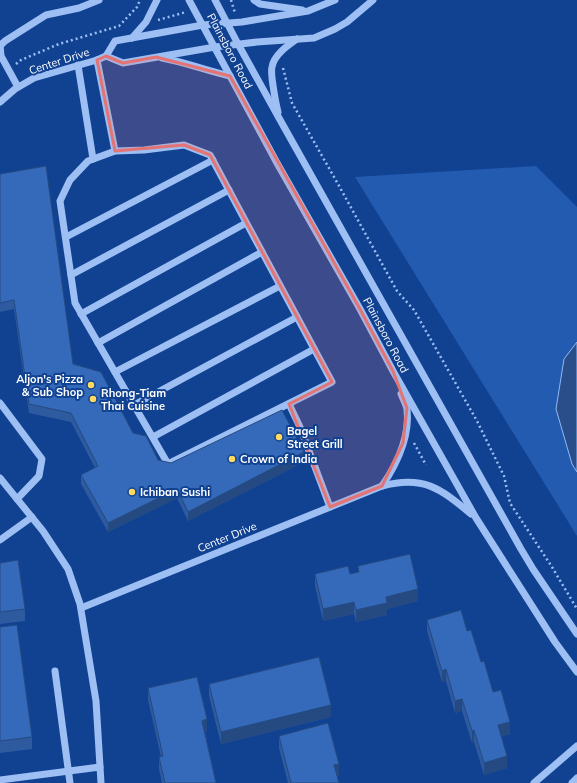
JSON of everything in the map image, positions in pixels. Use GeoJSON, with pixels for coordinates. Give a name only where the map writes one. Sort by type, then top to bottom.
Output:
{"type":"FeatureCollection","features":[{"type":"Feature","properties":{"kind":"street"},"geometry":{"type":"LineString","coordinates":[[18,87],[1,56],[0,45],[46,15],[79,8],[99,0]]}},
{"type":"Feature","properties":{"kind":"street"},"geometry":{"type":"LineString","coordinates":[[132,38],[147,19],[157,0]]}},
{"type":"Feature","properties":{"kind":"street","name":"Plainsboro Road"},"geometry":{"type":"LineString","coordinates":[[189,0],[393,371],[476,518],[555,642],[577,672]]}},
{"type":"Feature","properties":{"kind":"street","name":"Plainsboro Road"},"geometry":{"type":"LineString","coordinates":[[215,0],[279,118],[521,549],[577,634]]}},
{"type":"Feature","properties":{"kind":"street"},"geometry":{"type":"LineString","coordinates":[[254,0],[260,4],[308,11]]}},
{"type":"Feature","properties":{"kind":"street","name":"Center Drive"},"geometry":{"type":"LineString","coordinates":[[0,102],[18,87],[34,78],[106,56],[115,41],[204,25],[242,22],[308,11],[335,0]]}},
{"type":"Feature","properties":{"kind":"street","name":"Center Drive"},"geometry":{"type":"LineString","coordinates":[[106,56],[123,63],[215,47],[314,38],[335,30],[373,0]]}},
{"type":"Feature","properties":{"kind":"street"},"geometry":{"type":"LineString","coordinates":[[279,118],[271,68],[276,58],[283,50],[297,39]]}},
{"type":"Feature","properties":{"kind":"street"},"geometry":{"type":"LineString","coordinates":[[156,58],[182,62],[230,76]]}},
{"type":"Feature","properties":{"kind":"street"},"geometry":{"type":"LineString","coordinates":[[97,60],[115,151]]}},
{"type":"Feature","properties":{"kind":"street"},"geometry":{"type":"LineString","coordinates":[[78,65],[93,159]]}},
{"type":"Feature","properties":{"kind":"street"},"geometry":{"type":"LineString","coordinates":[[184,145],[210,155],[332,382],[168,464],[74,303],[60,201],[70,180],[88,161],[115,151],[144,150],[184,145]]}},
{"type":"Feature","properties":{"kind":"street"},"geometry":{"type":"LineString","coordinates":[[66,238],[213,160]]}},
{"type":"Feature","properties":{"kind":"street"},"geometry":{"type":"LineString","coordinates":[[71,276],[229,190]]}},
{"type":"Feature","properties":{"kind":"street"},"geometry":{"type":"LineString","coordinates":[[81,314],[246,223]]}},
{"type":"Feature","properties":{"kind":"street"},"geometry":{"type":"LineString","coordinates":[[98,343],[262,252]]}},
{"type":"Feature","properties":{"kind":"street"},"geometry":{"type":"LineString","coordinates":[[115,372],[280,286]]}},
{"type":"Feature","properties":{"kind":"street"},"geometry":{"type":"LineString","coordinates":[[134,405],[297,317]]}},
{"type":"Feature","properties":{"kind":"street"},"geometry":{"type":"LineString","coordinates":[[153,437],[314,349]]}},
{"type":"Feature","properties":{"kind":"street"},"geometry":{"type":"LineString","coordinates":[[382,486],[400,454],[406,428],[407,408],[393,371]]}},
{"type":"Feature","properties":{"kind":"street"},"geometry":{"type":"LineString","coordinates":[[0,403],[42,459],[39,476],[17,498]]}},
{"type":"Feature","properties":{"kind":"street"},"geometry":{"type":"LineString","coordinates":[[289,404],[300,427],[330,507]]}},
{"type":"Feature","properties":{"kind":"street"},"geometry":{"type":"LineString","coordinates":[[0,478],[43,531],[68,569],[81,608],[96,701],[101,783]]}},
{"type":"Feature","properties":{"kind":"street","name":"Center Drive"},"geometry":{"type":"LineString","coordinates":[[81,608],[382,486],[396,482],[411,481],[426,484],[440,490],[476,518]]}},
{"type":"Feature","properties":{"kind":"street"},"geometry":{"type":"LineString","coordinates":[[0,540],[32,517]]}},
{"type":"Feature","properties":{"kind":"street"},"geometry":{"type":"LineString","coordinates":[[55,671],[70,783]]}},
{"type":"Feature","properties":{"kind":"street"},"geometry":{"type":"LineString","coordinates":[[534,783],[577,746]]}},
{"type":"Feature","properties":{"kind":"street"},"geometry":{"type":"LineString","coordinates":[[0,780],[100,767]]}},
{"type":"Feature","properties":{"kind":"street"},"geometry":{"type":"LineString","coordinates":[[572,783],[577,778]]}},
{"type":"Feature","properties":{"kind":"path"},"geometry":{"type":"LineString","coordinates":[[8,69],[21,60],[59,44],[119,26],[137,7],[140,0]]}},
{"type":"Feature","properties":{"kind":"path"},"geometry":{"type":"LineString","coordinates":[[231,0],[234,10],[242,22]]}},
{"type":"Feature","properties":{"kind":"path"},"geometry":{"type":"LineString","coordinates":[[132,12],[152,22],[183,13],[194,8]]}},
{"type":"Feature","properties":{"kind":"path"},"geometry":{"type":"LineString","coordinates":[[276,58],[282,61],[292,103],[397,291],[414,310],[477,422],[504,476],[510,503],[552,567],[577,609]]}},
{"type":"Feature","properties":{"kind":"path"},"geometry":{"type":"LineString","coordinates":[[412,439],[426,466]]}},
{"type":"Feature","properties":{"kind":"highlighted area"},"geometry":{"type":"Polygon","coordinates":[[[106,56],[123,63],[156,57],[230,76],[360,309],[393,371],[407,408],[403,443],[382,486],[330,507],[289,404],[332,382],[210,155],[184,145],[115,151],[97,60],[106,56]]]}},
{"type":"Feature","properties":{"kind":"shaded area"},"geometry":{"type":"Polygon","coordinates":[[[536,166],[577,207],[577,536],[355,177],[536,166]]]}},
{"type":"Feature","properties":{"kind":"shaded area"},"geometry":{"type":"Polygon","coordinates":[[[577,342],[577,472],[572,464],[556,409],[564,359],[577,342]]]}},
{"type":"Feature","properties":{"kind":"building"},"geometry":{"type":"Polygon","coordinates":[[[46,166],[73,364],[101,372],[133,433],[146,436],[158,460],[171,463],[282,410],[304,452],[188,512],[177,489],[108,523],[81,475],[98,466],[71,413],[29,404],[14,300],[0,303],[0,174],[46,166]]]}},
{"type":"Feature","properties":{"kind":"building"},"geometry":{"type":"Polygon","coordinates":[[[410,554],[418,589],[386,597],[387,603],[356,610],[354,602],[323,609],[315,574],[348,566],[350,574],[359,572],[358,566],[410,554]]]}},
{"type":"Feature","properties":{"kind":"building"},"geometry":{"type":"Polygon","coordinates":[[[18,560],[25,609],[0,612],[0,563],[18,560]]]}},
{"type":"Feature","properties":{"kind":"building"},"geometry":{"type":"Polygon","coordinates":[[[461,610],[467,631],[471,630],[481,662],[484,661],[493,692],[501,690],[510,722],[498,725],[507,756],[484,763],[474,730],[472,731],[462,699],[455,701],[446,669],[442,671],[427,620],[461,610]]]}},
{"type":"Feature","properties":{"kind":"building"},"geometry":{"type":"Polygon","coordinates":[[[17,625],[32,737],[0,741],[0,627],[17,625]]]}},
{"type":"Feature","properties":{"kind":"building"},"geometry":{"type":"Polygon","coordinates":[[[319,657],[331,705],[221,732],[209,684],[319,657]]]}},
{"type":"Feature","properties":{"kind":"building"},"geometry":{"type":"Polygon","coordinates":[[[197,677],[207,719],[202,721],[216,783],[165,783],[159,757],[163,756],[148,688],[197,677]]]}},
{"type":"Feature","properties":{"kind":"building"},"geometry":{"type":"Polygon","coordinates":[[[328,723],[339,764],[334,765],[339,783],[291,783],[279,736],[328,723]]]}},
{"type":"Feature","properties":{"kind":"place","name":"Aljon's Pizza & Sub Shop"},"geometry":{"type":"Point","coordinates":[91,385]}},
{"type":"Feature","properties":{"kind":"place","name":"Rhong-Tiam Thai Cuisine"},"geometry":{"type":"Point","coordinates":[93,399]}},
{"type":"Feature","properties":{"kind":"place","name":"Bagel Street Grill"},"geometry":{"type":"Point","coordinates":[279,437]}},
{"type":"Feature","properties":{"kind":"place","name":"Crown of India"},"geometry":{"type":"Point","coordinates":[232,459]}},
{"type":"Feature","properties":{"kind":"place","name":"Ichiban Sushi"},"geometry":{"type":"Point","coordinates":[132,492]}}]}
